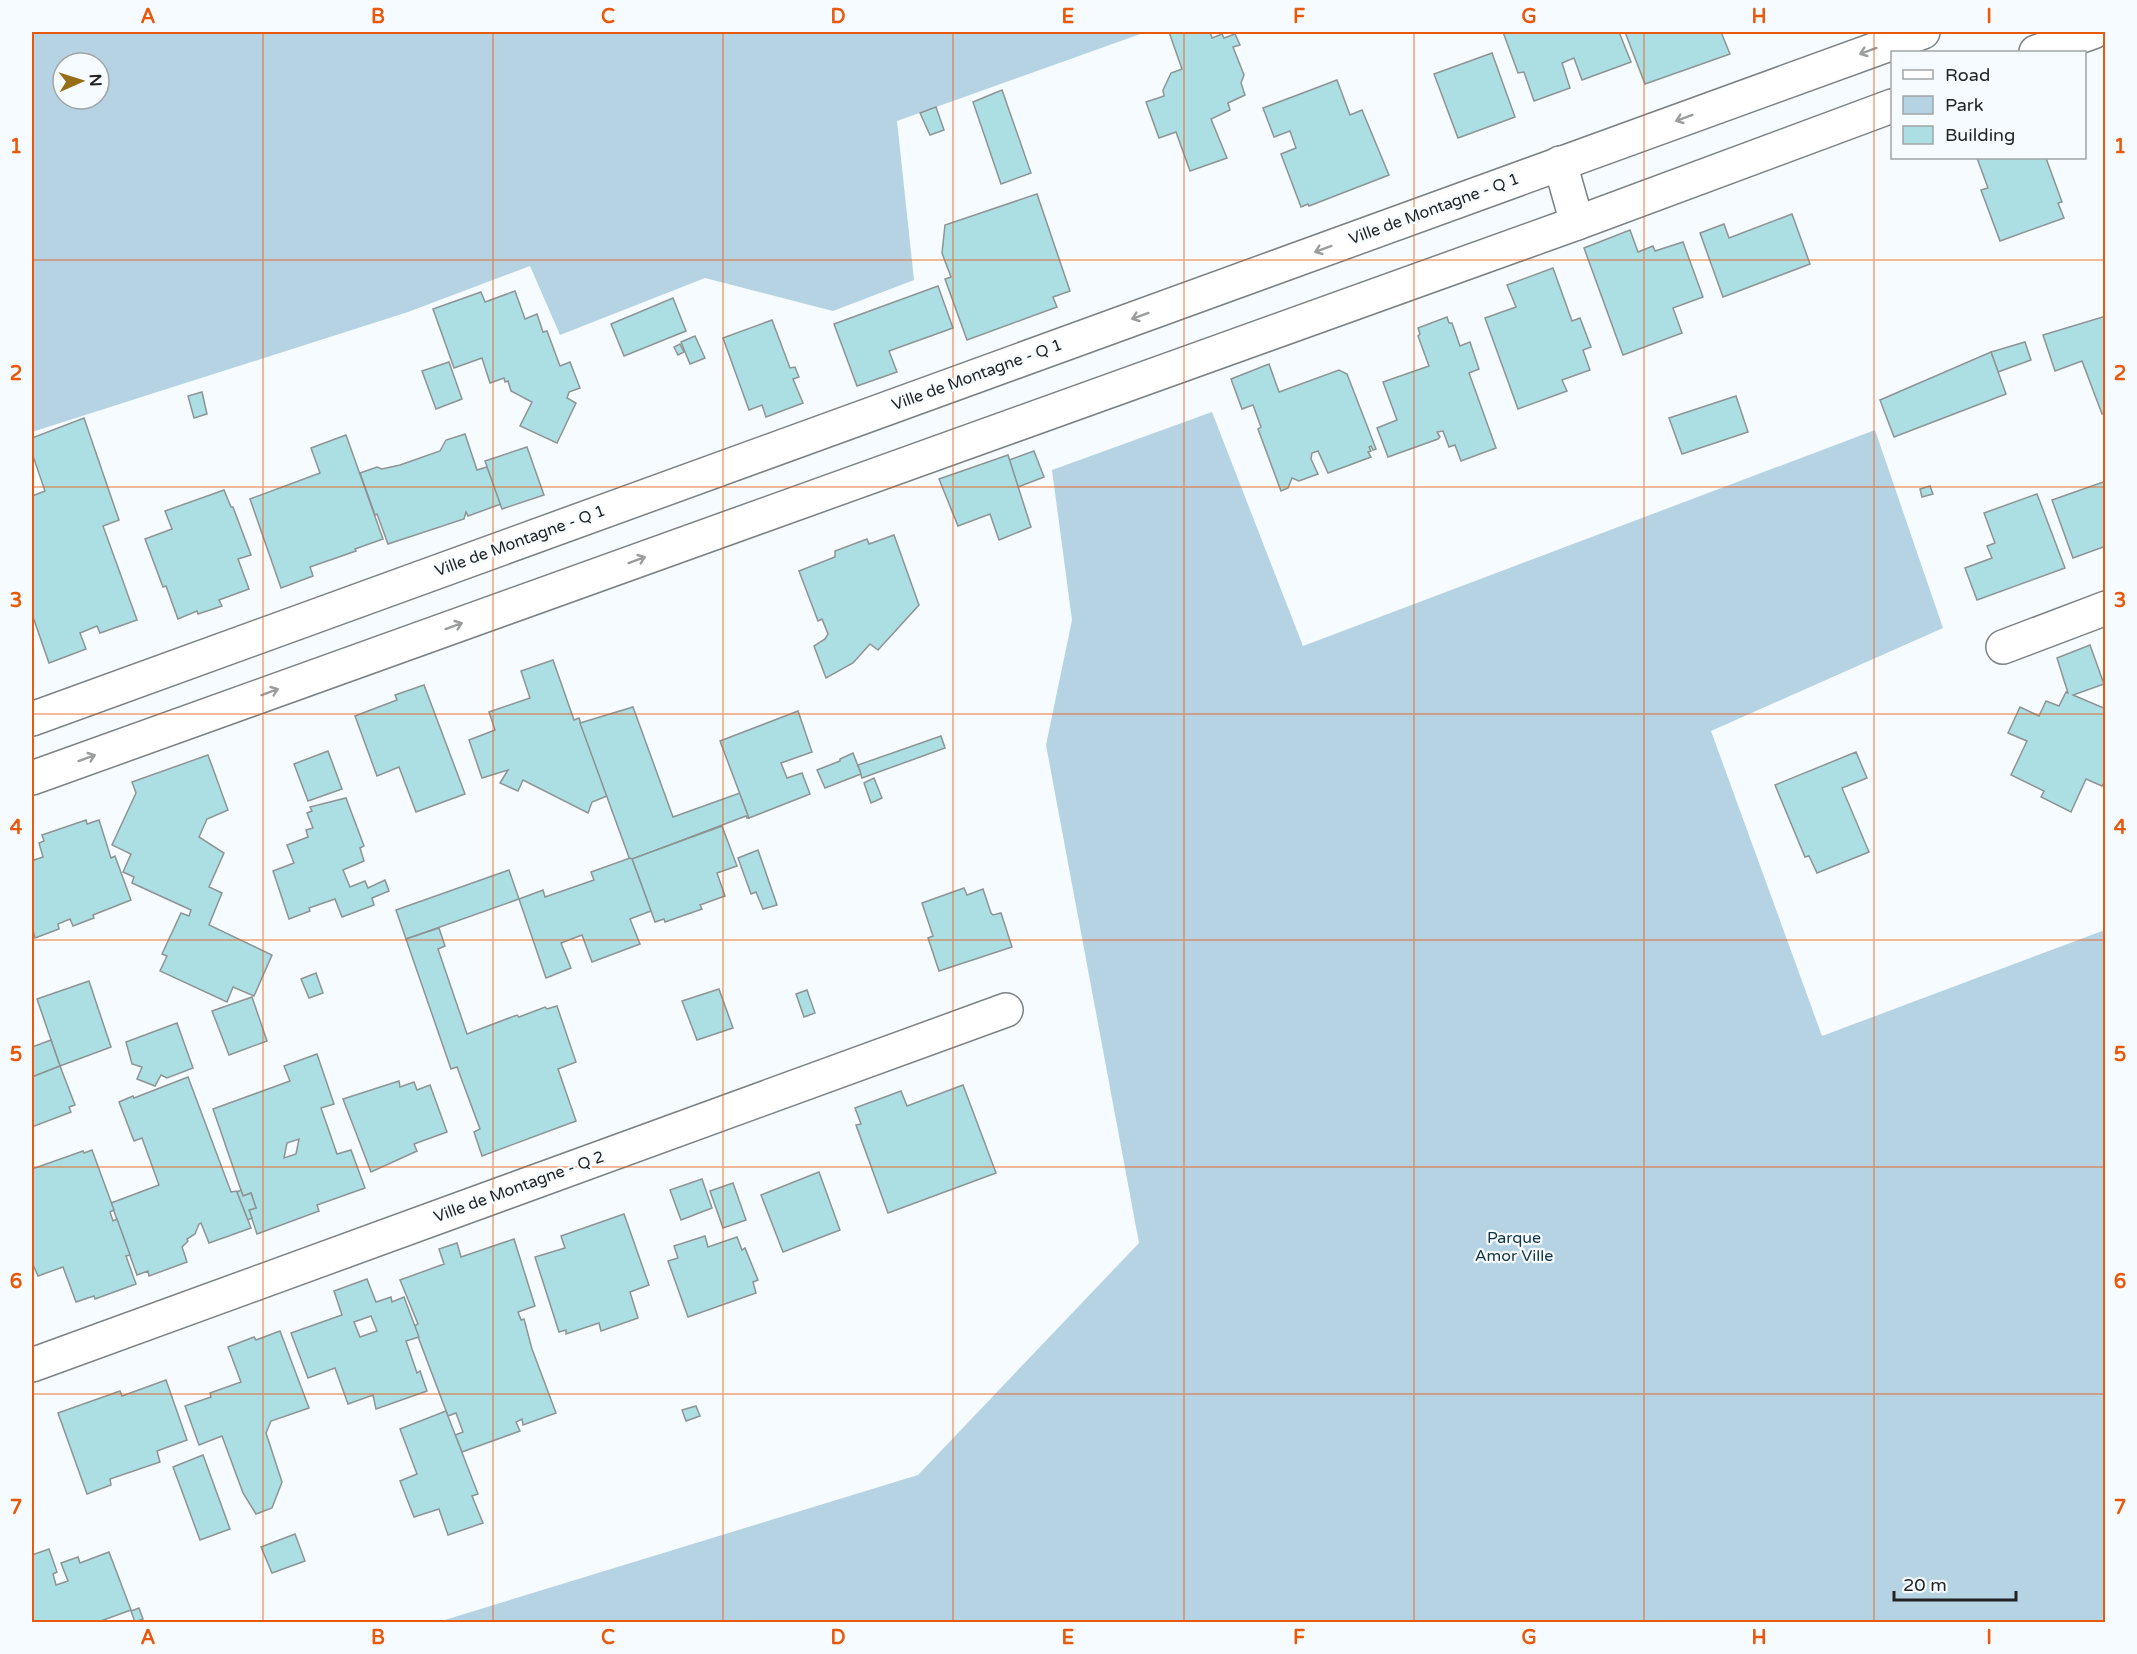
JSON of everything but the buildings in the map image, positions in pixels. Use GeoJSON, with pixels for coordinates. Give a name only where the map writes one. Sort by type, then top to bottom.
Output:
{"type":"FeatureCollection","features":[{"type":"Feature","properties":{"kind":"street","name":"Ville de Montagne - Q 1"},"geometry":{"type":"LineString","coordinates":[[32,718],[1923,32]]}},
{"type":"Feature","properties":{"kind":"street"},"geometry":{"type":"LineString","coordinates":[[2039,51],[2093,32]]}},
{"type":"Feature","properties":{"kind":"street"},"geometry":{"type":"LineString","coordinates":[[32,778],[1577,223],[1891,107]]}},
{"type":"Feature","properties":{"kind":"street"},"geometry":{"type":"LineString","coordinates":[[1560,163],[1577,223]]}},
{"type":"Feature","properties":{"kind":"street"},"geometry":{"type":"LineString","coordinates":[[2003,647],[2106,608]]}},
{"type":"Feature","properties":{"kind":"street","name":"Ville de Montagne - Q 2"},"geometry":{"type":"LineString","coordinates":[[32,1365],[1006,1010]]}},
{"type":"Feature","properties":{"kind":"green space"},"geometry":{"type":"Polygon","coordinates":[[[32,32],[1146,32],[897,121],[914,280],[833,311],[705,278],[560,335],[530,266],[408,312],[32,432],[32,32]]]}},
{"type":"Feature","properties":{"kind":"green space","name":"Parque Amor Ville"},"geometry":{"type":"Polygon","coordinates":[[[1212,412],[1303,646],[1875,430],[1943,628],[1711,731],[1822,1036],[2105,930],[2105,1622],[438,1622],[918,1475],[1139,1243],[1046,745],[1072,620],[1052,470],[1212,412]]]}}]}
